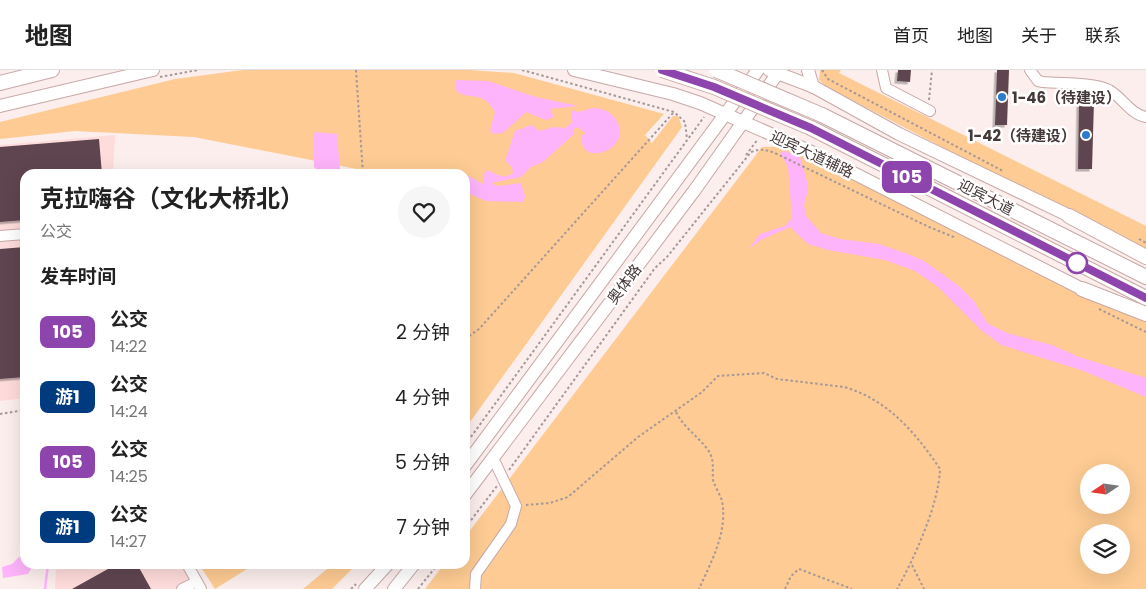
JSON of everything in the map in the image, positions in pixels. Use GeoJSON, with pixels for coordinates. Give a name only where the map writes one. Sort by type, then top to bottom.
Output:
{"type":"FeatureCollection","features":[{"type":"Feature","properties":{"kind":"highway"},"geometry":{"type":"LineString","coordinates":[[0,83],[52,70]]}},
{"type":"Feature","properties":{"kind":"highway","name":"迎宾大道"},"geometry":{"type":"LineString","coordinates":[[662,70],[714,87],[811,128],[1146,298]]}},
{"type":"Feature","properties":{"kind":"highway","name":"迎宾大道"},"geometry":{"type":"LineString","coordinates":[[716,70],[822,115],[1146,277]]}},
{"type":"Feature","properties":{"kind":"highway"},"geometry":{"type":"LineString","coordinates":[[1069,216],[1146,258]]}},
{"type":"Feature","properties":{"kind":"highway"},"geometry":{"type":"LineString","coordinates":[[1082,289],[1146,314]]}},
{"type":"Feature","properties":{"kind":"main road","name":"迎宾大道辅路"},"geometry":{"type":"LineString","coordinates":[[574,70],[673,94],[725,114],[816,154],[1146,321]]}},
{"type":"Feature","properties":{"kind":"main road","name":"奥体路"},"geometry":{"type":"LineString","coordinates":[[470,459],[758,70]]}},
{"type":"Feature","properties":{"kind":"main road"},"geometry":{"type":"LineString","coordinates":[[808,70],[813,87]]}},
{"type":"Feature","properties":{"kind":"main road"},"geometry":{"type":"LineString","coordinates":[[776,71],[813,87],[899,134],[1146,251]]}},
{"type":"Feature","properties":{"kind":"main road","name":"奥体路"},"geometry":{"type":"LineString","coordinates":[[470,488],[688,199],[776,71]]}},
{"type":"Feature","properties":{"kind":"main road"},"geometry":{"type":"LineString","coordinates":[[0,106],[154,74]]}},
{"type":"Feature","properties":{"kind":"main road"},"geometry":{"type":"LineString","coordinates":[[365,589],[383,569]]}},
{"type":"Feature","properties":{"kind":"main road"},"geometry":{"type":"LineString","coordinates":[[394,589],[410,569]]}},
{"type":"Feature","properties":{"kind":"lane"},"geometry":{"type":"LineString","coordinates":[[882,70],[886,88],[928,110]]}},
{"type":"Feature","properties":{"kind":"lane"},"geometry":{"type":"LineString","coordinates":[[1030,70],[1038,81],[1107,88],[1135,114],[1146,118]]}},
{"type":"Feature","properties":{"kind":"lane"},"geometry":{"type":"LineString","coordinates":[[0,236],[20,234]]}},
{"type":"Feature","properties":{"kind":"lane"},"geometry":{"type":"LineString","coordinates":[[475,589],[476,574],[511,524],[516,506],[493,458]]}},
{"type":"Feature","properties":{"kind":"lane"},"geometry":{"type":"LineString","coordinates":[[188,569],[192,587]]}},
{"type":"Feature","properties":{"kind":"path"},"geometry":{"type":"LineString","coordinates":[[154,74],[198,70]]}},
{"type":"Feature","properties":{"kind":"path"},"geometry":{"type":"LineString","coordinates":[[356,70],[363,169]]}},
{"type":"Feature","properties":{"kind":"path"},"geometry":{"type":"LineString","coordinates":[[522,70],[674,112],[685,122],[687,139]]}},
{"type":"Feature","properties":{"kind":"path"},"geometry":{"type":"LineString","coordinates":[[822,70],[828,79],[1010,175]]}},
{"type":"Feature","properties":{"kind":"path"},"geometry":{"type":"LineString","coordinates":[[928,110],[932,70]]}},
{"type":"Feature","properties":{"kind":"path"},"geometry":{"type":"LineString","coordinates":[[470,438],[710,108]]}},
{"type":"Feature","properties":{"kind":"path"},"geometry":{"type":"LineString","coordinates":[[470,335],[479,329],[674,112]]}},
{"type":"Feature","properties":{"kind":"path"},"geometry":{"type":"LineString","coordinates":[[470,521],[655,268],[667,256],[751,152],[757,149],[777,154],[929,227],[959,239]]}},
{"type":"Feature","properties":{"kind":"path"},"geometry":{"type":"LineString","coordinates":[[1138,238],[1146,243]]}},
{"type":"Feature","properties":{"kind":"path"},"geometry":{"type":"LineString","coordinates":[[1094,306],[1146,332]]}},
{"type":"Feature","properties":{"kind":"path"},"geometry":{"type":"LineString","coordinates":[[516,506],[550,503],[568,497],[638,437],[676,412],[702,392],[718,376],[757,373],[777,378],[844,387],[883,405],[893,412],[940,469],[940,478],[929,514],[911,564],[897,589]]}},
{"type":"Feature","properties":{"kind":"path"},"geometry":{"type":"LineString","coordinates":[[0,414],[20,411]]}},
{"type":"Feature","properties":{"kind":"path"},"geometry":{"type":"LineString","coordinates":[[676,412],[686,430],[709,451],[714,467],[713,480],[721,499],[723,512],[720,541],[699,589]]}},
{"type":"Feature","properties":{"kind":"path"},"geometry":{"type":"LineString","coordinates":[[911,564],[924,589]]}},
{"type":"Feature","properties":{"kind":"path"},"geometry":{"type":"LineString","coordinates":[[418,589],[434,569]]}},
{"type":"Feature","properties":{"kind":"path"},"geometry":{"type":"LineString","coordinates":[[786,589],[791,576],[799,569],[852,589]]}},
{"type":"Feature","properties":{"kind":"shaded area"},"geometry":{"type":"Polygon","coordinates":[[[243,70],[469,70],[514,73],[664,114],[645,135],[652,143],[673,116],[678,116],[682,127],[470,422],[470,169],[357,169],[194,137],[75,131],[0,139],[0,122],[175,79],[243,70]]]}},
{"type":"Feature","properties":{"kind":"shaded area"},"geometry":{"type":"Polygon","coordinates":[[[820,70],[841,70],[839,73],[1146,226],[1146,254],[827,87],[819,80],[820,70]]]}},
{"type":"Feature","properties":{"kind":"shaded area"},"geometry":{"type":"Polygon","coordinates":[[[456,80],[488,81],[536,97],[578,106],[550,109],[554,117],[546,120],[526,112],[503,133],[493,134],[490,130],[495,112],[485,100],[465,95],[456,90],[456,80]]]}},
{"type":"Feature","properties":{"kind":"shaded area"},"geometry":{"type":"Polygon","coordinates":[[[592,108],[612,114],[620,131],[618,140],[612,147],[604,152],[595,153],[587,151],[583,145],[582,135],[586,134],[578,127],[573,130],[573,135],[543,162],[531,167],[521,177],[491,183],[498,186],[521,183],[525,197],[523,202],[486,201],[470,194],[470,177],[483,184],[484,174],[487,170],[503,176],[513,173],[512,167],[505,161],[515,131],[531,125],[540,131],[553,127],[565,128],[571,123],[571,110],[579,112],[592,108]]]}},
{"type":"Feature","properties":{"kind":"shaded area"},"geometry":{"type":"Polygon","coordinates":[[[315,132],[337,134],[340,169],[316,169],[314,167],[313,137],[315,132]]]}},
{"type":"Feature","properties":{"kind":"shaded area"},"geometry":{"type":"Polygon","coordinates":[[[115,135],[113,169],[20,169],[20,399],[0,401],[0,145],[115,135]]]}},
{"type":"Feature","properties":{"kind":"shaded area"},"geometry":{"type":"Polygon","coordinates":[[[809,146],[1146,317],[1146,589],[425,589],[440,569],[470,569],[470,530],[762,147],[809,146]]]}},
{"type":"Feature","properties":{"kind":"shaded area"},"geometry":{"type":"Polygon","coordinates":[[[784,151],[800,157],[808,190],[804,205],[806,216],[821,233],[840,239],[879,244],[924,261],[959,286],[974,301],[987,323],[1007,333],[1052,345],[1079,357],[1146,378],[1146,397],[1081,370],[1001,345],[981,330],[938,287],[915,271],[885,260],[828,250],[808,244],[790,227],[761,240],[749,249],[760,234],[785,226],[792,218],[788,167],[780,153],[784,151]]]}},
{"type":"Feature","properties":{"kind":"shaded area"},"geometry":{"type":"Polygon","coordinates":[[[20,556],[20,569],[31,569],[28,574],[3,578],[2,567],[12,564],[20,556]]]}},
{"type":"Feature","properties":{"kind":"shaded area"},"geometry":{"type":"Polygon","coordinates":[[[187,569],[199,589],[55,589],[56,570],[187,569]]]}},
{"type":"Feature","properties":{"kind":"shaded area"},"geometry":{"type":"Polygon","coordinates":[[[202,569],[247,569],[215,589],[202,569]]]}},
{"type":"Feature","properties":{"kind":"shaded area"},"geometry":{"type":"Polygon","coordinates":[[[327,569],[352,569],[332,589],[303,589],[327,569]]]}},
{"type":"Feature","properties":{"kind":"building"},"geometry":{"type":"Polygon","coordinates":[[[898,70],[911,70],[910,82],[897,81],[898,70]]]}},
{"type":"Feature","properties":{"kind":"building","name":"1-46（待建设）"},"geometry":{"type":"Polygon","coordinates":[[[997,70],[1009,70],[1007,125],[995,125],[997,70]]]}},
{"type":"Feature","properties":{"kind":"building","name":"1-42（待建设）"},"geometry":{"type":"Polygon","coordinates":[[[1079,100],[1094,101],[1092,169],[1078,169],[1079,100]]]}},
{"type":"Feature","properties":{"kind":"building"},"geometry":{"type":"Polygon","coordinates":[[[99,139],[102,169],[20,169],[20,220],[0,222],[0,147],[99,139]]]}},
{"type":"Feature","properties":{"kind":"building"},"geometry":{"type":"Polygon","coordinates":[[[20,247],[20,377],[0,379],[0,249],[20,247]]]}},
{"type":"Feature","properties":{"kind":"building"},"geometry":{"type":"Polygon","coordinates":[[[108,569],[140,569],[151,589],[72,589],[108,569]]]}},
{"type":"Feature","properties":{"kind":"waterway"},"geometry":{"type":"LineString","coordinates":[[45,589],[47,569]]}},
{"type":"Feature","properties":{"kind":"bus line","name":"105"},"geometry":{"type":"LineString","coordinates":[[662,70],[714,87],[811,128],[1146,298]]}},
{"type":"Feature","properties":{"kind":"place","name":"1-46（待建设）"},"geometry":{"type":"Point","coordinates":[1002,97]}},
{"type":"Feature","properties":{"kind":"place","name":"1-42（待建设）"},"geometry":{"type":"Point","coordinates":[1086,135]}}]}
